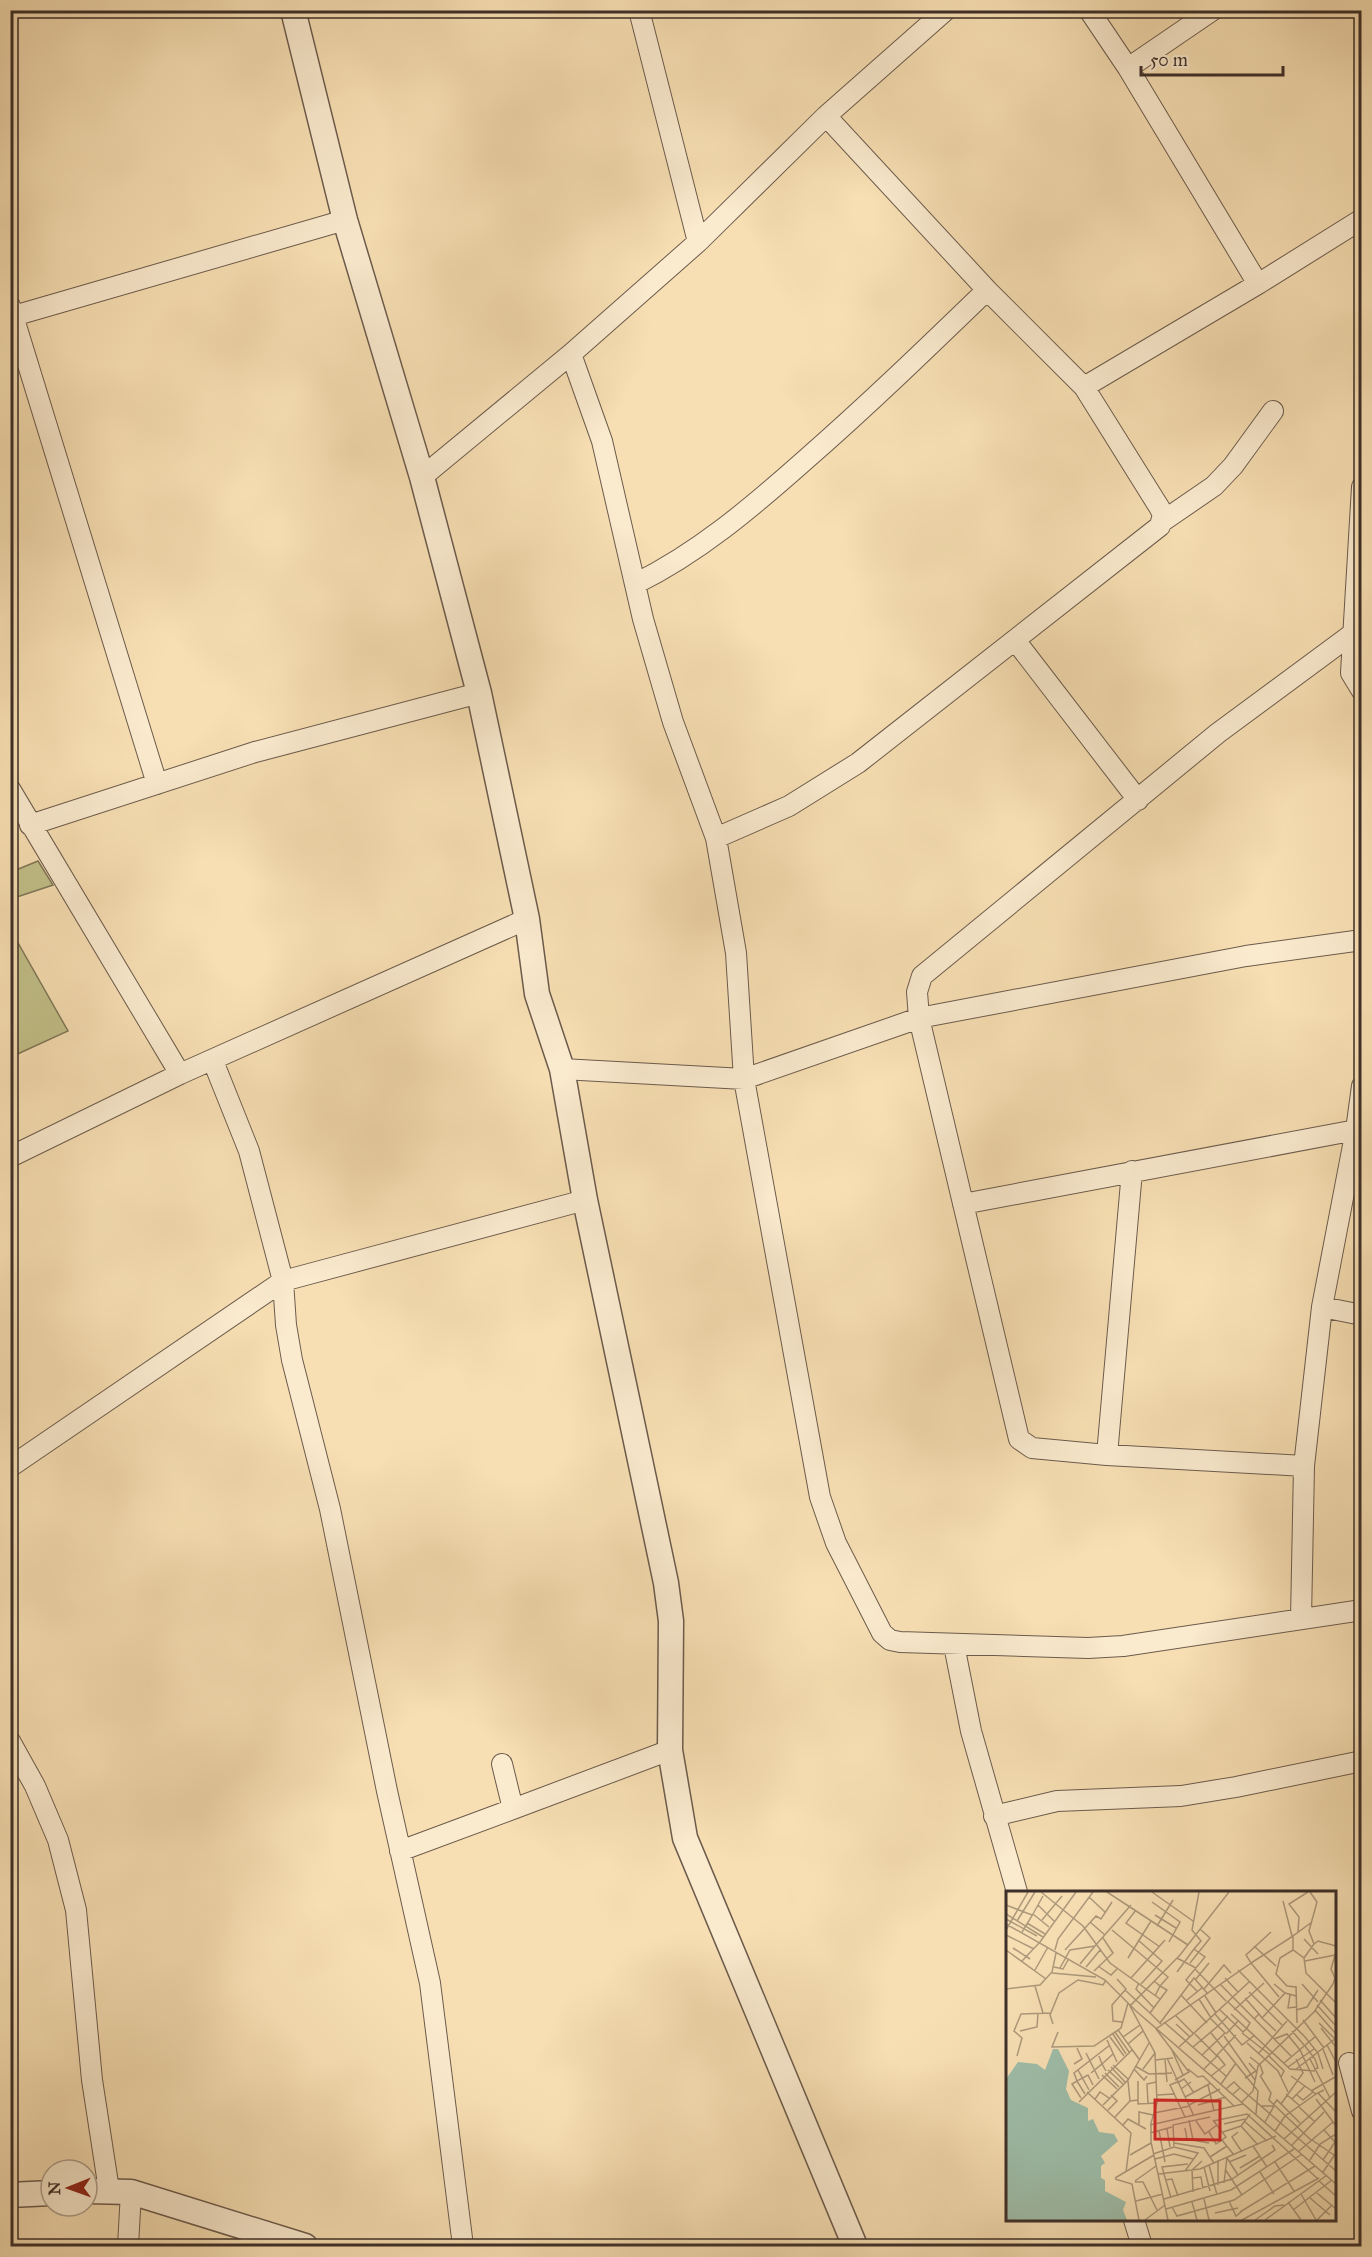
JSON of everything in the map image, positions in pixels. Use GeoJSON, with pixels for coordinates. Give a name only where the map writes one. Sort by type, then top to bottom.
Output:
{"type":"FeatureCollection","features":[{"type":"Feature","properties":{"kind":"street"},"geometry":{"type":"LineString","coordinates":[[293,10],[345,220],[422,477],[478,693],[527,919],[537,994],[562,1069],[585,1200],[666,1583],[671,1621],[669,1749],[685,1838],[855,2247]]}},
{"type":"Feature","properties":{"kind":"street"},"geometry":{"type":"LineString","coordinates":[[422,477],[571,354],[698,242],[826,116],[946,10]]}},
{"type":"Feature","properties":{"kind":"street"},"geometry":{"type":"LineString","coordinates":[[1089,10],[1128,68],[1258,284]]}},
{"type":"Feature","properties":{"kind":"street"},"geometry":{"type":"LineString","coordinates":[[1128,68],[1213,10]]}},
{"type":"Feature","properties":{"kind":"street"},"geometry":{"type":"LineString","coordinates":[[642,12],[698,242]]}},
{"type":"Feature","properties":{"kind":"street"},"geometry":{"type":"LineString","coordinates":[[826,116],[987,291],[1084,387],[1159,507],[1163,521]]}},
{"type":"Feature","properties":{"kind":"street"},"geometry":{"type":"LineString","coordinates":[[157,784],[12,313],[345,220]]}},
{"type":"Feature","properties":{"kind":"street"},"geometry":{"type":"LineString","coordinates":[[1084,387],[1361,220]]}},
{"type":"Feature","properties":{"kind":"street"},"geometry":{"type":"LineString","coordinates":[[635,584],[669,567],[748,510],[843,427],[987,291]]}},
{"type":"Feature","properties":{"kind":"street"},"geometry":{"type":"LineString","coordinates":[[571,354],[602,441],[635,584],[673,723],[716,838],[736,953],[744,1079],[820,1497],[828,1523],[882,1633],[890,1640],[900,1642],[954,1645],[1123,1646],[1362,1610]]}},
{"type":"Feature","properties":{"kind":"street"},"geometry":{"type":"LineString","coordinates":[[716,838],[789,806],[824,786],[1015,640],[1160,526],[1163,521],[1214,486],[1233,466],[1273,411]]}},
{"type":"Feature","properties":{"kind":"street"},"geometry":{"type":"LineString","coordinates":[[1362,487],[1351,673],[1362,691]]}},
{"type":"Feature","properties":{"kind":"street"},"geometry":{"type":"LineString","coordinates":[[1304,1466],[1107,1455],[1032,1448],[1019,1439],[919,1018],[917,992],[922,976],[1218,733],[1352,634]]}},
{"type":"Feature","properties":{"kind":"street"},"geometry":{"type":"LineString","coordinates":[[1015,640],[1138,800]]}},
{"type":"Feature","properties":{"kind":"street"},"geometry":{"type":"LineString","coordinates":[[30,825],[255,752],[478,693]]}},
{"type":"Feature","properties":{"kind":"street"},"geometry":{"type":"LineString","coordinates":[[10,789],[180,1074]]}},
{"type":"Feature","properties":{"kind":"street"},"geometry":{"type":"LineString","coordinates":[[10,1157],[180,1074],[527,919]]}},
{"type":"Feature","properties":{"kind":"street"},"geometry":{"type":"LineString","coordinates":[[562,1069],[744,1079],[919,1018],[1246,956],[1362,940]]}},
{"type":"Feature","properties":{"kind":"street"},"geometry":{"type":"LineString","coordinates":[[213,1060],[249,1151],[283,1281],[286,1325],[292,1360],[330,1509],[400,1851],[430,1983],[463,2247]]}},
{"type":"Feature","properties":{"kind":"street"},"geometry":{"type":"LineString","coordinates":[[1301,1619],[1304,1466],[1322,1307],[1356,1130],[1362,1086]]}},
{"type":"Feature","properties":{"kind":"street"},"geometry":{"type":"LineString","coordinates":[[963,1204],[1356,1130]]}},
{"type":"Feature","properties":{"kind":"street"},"geometry":{"type":"LineString","coordinates":[[1107,1455],[1132,1171]]}},
{"type":"Feature","properties":{"kind":"street"},"geometry":{"type":"LineString","coordinates":[[10,1467],[283,1281],[585,1200]]}},
{"type":"Feature","properties":{"kind":"street"},"geometry":{"type":"LineString","coordinates":[[1322,1307],[1362,1315]]}},
{"type":"Feature","properties":{"kind":"street"},"geometry":{"type":"LineString","coordinates":[[954,1645],[972,1731],[1016,1891]]}},
{"type":"Feature","properties":{"kind":"street"},"geometry":{"type":"LineString","coordinates":[[10,1740],[35,1786],[58,1840],[76,1910],[92,2080],[109,2191],[128,2247]]}},
{"type":"Feature","properties":{"kind":"street"},"geometry":{"type":"LineString","coordinates":[[400,1851],[669,1749]]}},
{"type":"Feature","properties":{"kind":"street"},"geometry":{"type":"LineString","coordinates":[[994,1816],[1057,1801],[1192,1794],[1362,1761]]}},
{"type":"Feature","properties":{"kind":"street"},"geometry":{"type":"LineString","coordinates":[[502,1764],[513,1809]]}},
{"type":"Feature","properties":{"kind":"street"},"geometry":{"type":"LineString","coordinates":[[1348,2063],[1362,2111]]}},
{"type":"Feature","properties":{"kind":"street"},"geometry":{"type":"LineString","coordinates":[[109,2191],[305,2247]]}},
{"type":"Feature","properties":{"kind":"street"},"geometry":{"type":"LineString","coordinates":[[10,2195],[39,2194]]}},
{"type":"Feature","properties":{"kind":"street"},"geometry":{"type":"LineString","coordinates":[[1134,2221],[1142,2247]]}},
{"type":"Feature","properties":{"kind":"shaded area"},"geometry":{"type":"Polygon","coordinates":[[[38,861],[53,885],[11,899],[11,872],[38,861]]]}},
{"type":"Feature","properties":{"kind":"shaded area"},"geometry":{"type":"Polygon","coordinates":[[[10,925],[68,1031],[11,1057],[10,925]]]}}]}
